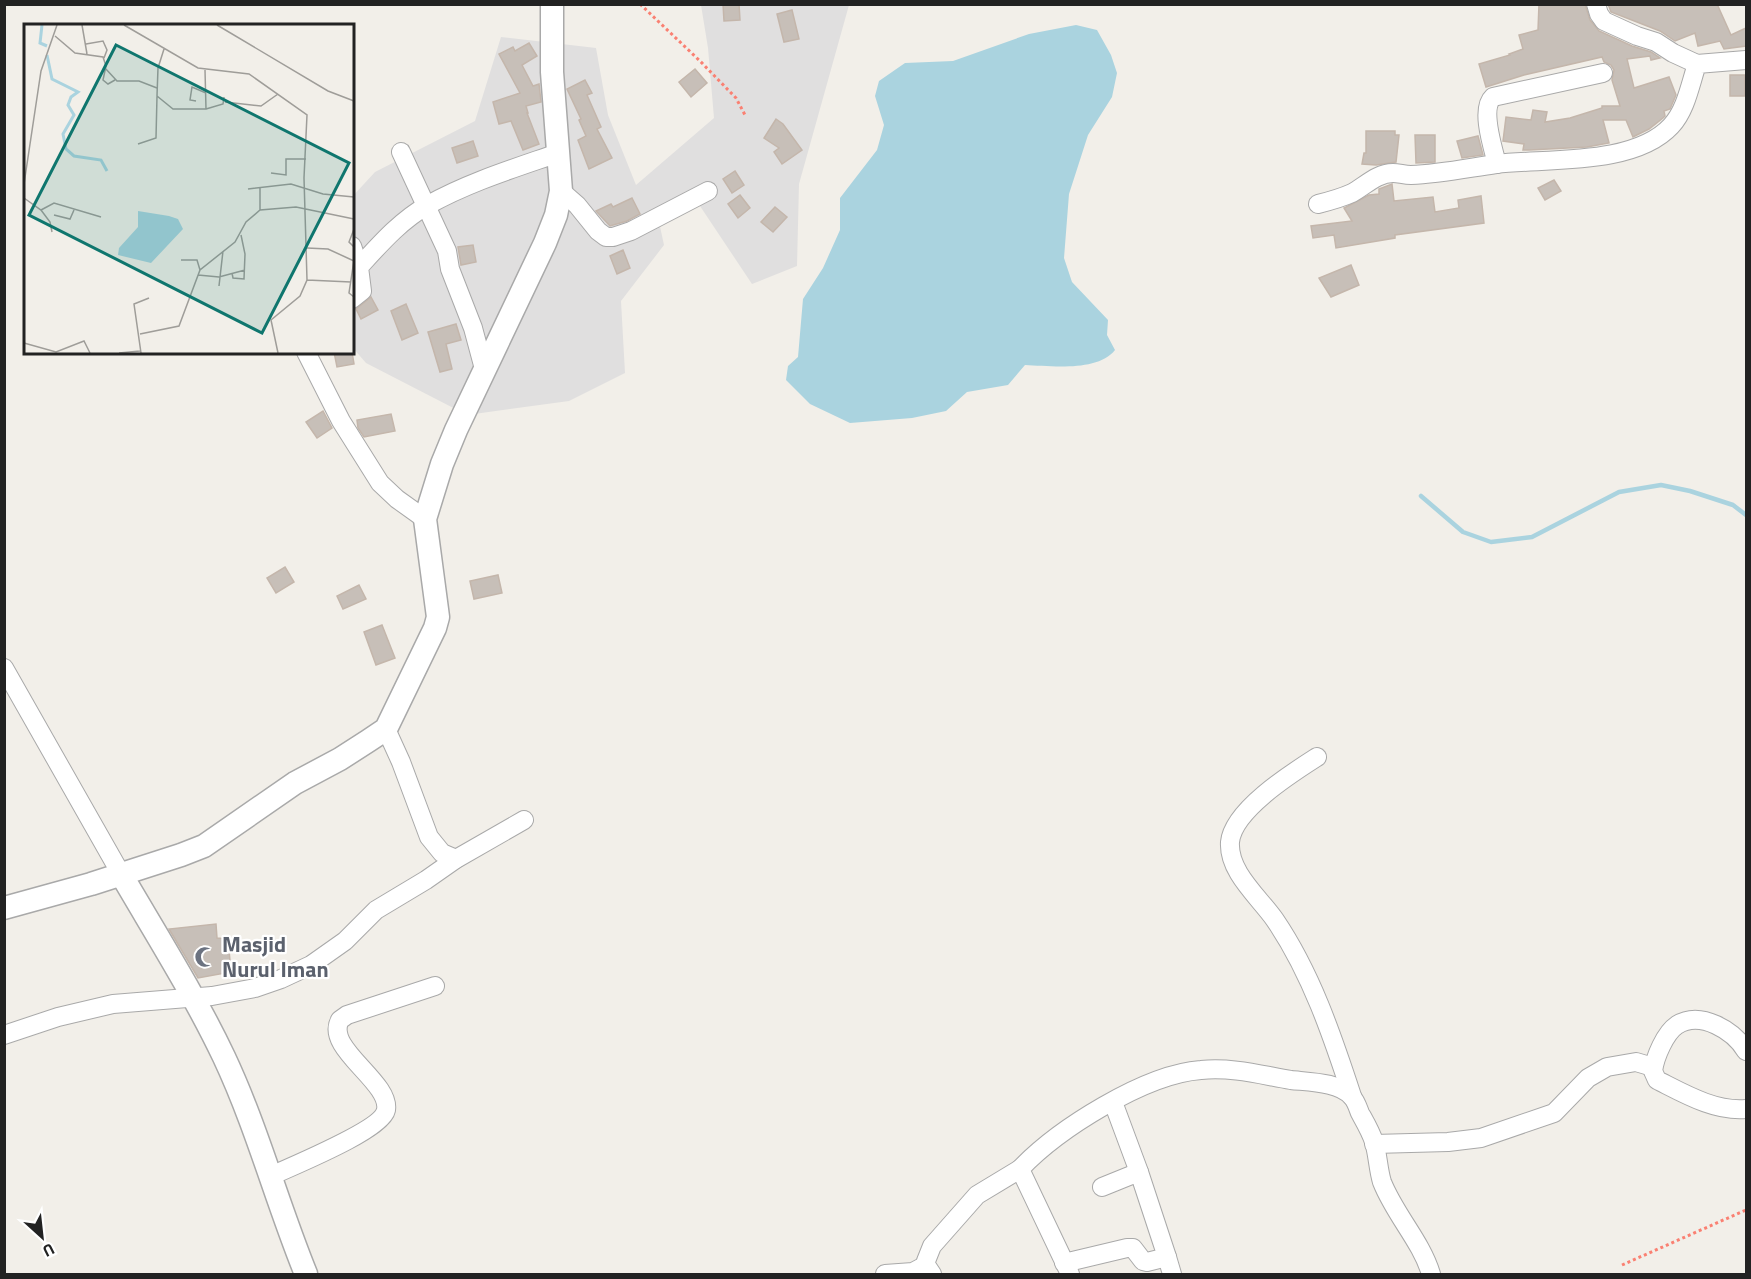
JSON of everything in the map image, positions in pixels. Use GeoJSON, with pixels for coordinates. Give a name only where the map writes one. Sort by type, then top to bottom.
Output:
{"type":"FeatureCollection","features":[{"type":"Feature","properties":{"kind":"street"},"geometry":{"type":"LineString","coordinates":[[4,908],[121,874],[204,846],[295,783],[340,759],[386,729],[435,628],[438,617],[425,519],[446,456],[484,369],[545,243],[556,214],[561,191],[552,72],[552,4]]}},
{"type":"Feature","properties":{"kind":"street"},"geometry":{"type":"LineString","coordinates":[[1596,4],[1604,21],[1656,42],[1697,64],[1746,60]]}},
{"type":"Feature","properties":{"kind":"street"},"geometry":{"type":"LineString","coordinates":[[1318,204],[1340,198],[1381,175],[1393,173],[1408,175],[1466,170],[1497,164],[1602,156],[1656,138],[1670,128],[1682,113],[1697,64]]}},
{"type":"Feature","properties":{"kind":"street"},"geometry":{"type":"LineString","coordinates":[[1497,164],[1488,122],[1488,101],[1493,97],[1603,73]]}},
{"type":"Feature","properties":{"kind":"street"},"geometry":{"type":"LineString","coordinates":[[401,152],[447,251],[450,269],[473,327],[484,369]]}},
{"type":"Feature","properties":{"kind":"street"},"geometry":{"type":"LineString","coordinates":[[360,267],[388,236],[427,206],[494,176],[558,153]]}},
{"type":"Feature","properties":{"kind":"street"},"geometry":{"type":"LineString","coordinates":[[561,191],[606,237],[614,237],[631,231],[708,191]]}},
{"type":"Feature","properties":{"kind":"street"},"geometry":{"type":"LineString","coordinates":[[354,251],[360,267],[362,291],[354,297]]}},
{"type":"Feature","properties":{"kind":"street"},"geometry":{"type":"LineString","coordinates":[[307,354],[341,421],[380,483],[425,519]]}},
{"type":"Feature","properties":{"kind":"street"},"geometry":{"type":"LineString","coordinates":[[4,668],[193,997],[223,1056],[271,1176],[306,1275]]}},
{"type":"Feature","properties":{"kind":"street"},"geometry":{"type":"LineString","coordinates":[[386,729],[429,837],[442,853],[456,859]]}},
{"type":"Feature","properties":{"kind":"street"},"geometry":{"type":"LineString","coordinates":[[1317,757],[1269,790],[1254,804],[1236,826],[1230,842],[1231,853],[1241,876],[1273,917],[1296,952],[1317,1000],[1352,1096],[1374,1144],[1383,1182],[1394,1207],[1425,1258],[1431,1275]]}},
{"type":"Feature","properties":{"kind":"street"},"geometry":{"type":"LineString","coordinates":[[4,1035],[58,1017],[113,1004],[212,996],[255,988],[281,979],[311,965],[345,941],[376,910],[419,885],[456,859],[524,820]]}},
{"type":"Feature","properties":{"kind":"street"},"geometry":{"type":"LineString","coordinates":[[271,1176],[361,1133],[377,1122],[385,1112],[386,1107],[380,1092],[343,1045],[337,1029],[340,1020],[347,1015],[435,986]]}},
{"type":"Feature","properties":{"kind":"street"},"geometry":{"type":"LineString","coordinates":[[1746,1052],[1737,1038],[1724,1028],[1701,1021],[1686,1021],[1678,1024],[1668,1034],[1653,1067],[1653,1074],[1657,1080],[1685,1093],[1724,1107],[1746,1108],[1746,1120]]}},
{"type":"Feature","properties":{"kind":"street"},"geometry":{"type":"LineString","coordinates":[[1374,1144],[1448,1142],[1481,1138],[1554,1113],[1588,1078],[1607,1067],[1636,1062],[1653,1067]]}},
{"type":"Feature","properties":{"kind":"street"},"geometry":{"type":"LineString","coordinates":[[885,1275],[929,1270],[926,1257],[932,1246],[976,1195],[1020,1169],[1052,1139],[1113,1102],[1169,1077],[1185,1072],[1218,1069],[1250,1071],[1290,1080],[1328,1084],[1352,1096]]}},
{"type":"Feature","properties":{"kind":"street"},"geometry":{"type":"LineString","coordinates":[[1020,1169],[1067,1269],[1127,1248],[1133,1248],[1143,1261],[1170,1266],[1113,1102]]}},
{"type":"Feature","properties":{"kind":"street"},"geometry":{"type":"LineString","coordinates":[[1102,1187],[1139,1172]]}},
{"type":"Feature","properties":{"kind":"path"},"geometry":{"type":"LineString","coordinates":[[640,4],[736,98],[745,115]]}},
{"type":"Feature","properties":{"kind":"path"},"geometry":{"type":"LineString","coordinates":[[1622,1265],[1746,1210]]}},
{"type":"Feature","properties":{"kind":"shaded area"},"geometry":{"type":"Polygon","coordinates":[[[701,5],[849,5],[799,184],[797,266],[752,284],[694,197],[656,208],[664,245],[621,301],[625,373],[569,401],[467,415],[366,363],[354,349],[354,195],[375,172],[475,121],[501,37],[596,48],[608,115],[636,185],[714,118],[708,48],[701,5]]]}},
{"type":"Feature","properties":{"kind":"water"},"geometry":{"type":"Polygon","coordinates":[[[1076,25],[1097,30],[1111,55],[1117,73],[1112,97],[1088,135],[1069,194],[1064,258],[1072,282],[1108,320],[1107,335],[1115,350],[1107,357],[1086,365],[1025,365],[1008,385],[967,392],[946,411],[912,418],[850,423],[810,404],[786,380],[788,366],[798,357],[803,299],[823,268],[840,230],[840,198],[877,150],[884,125],[875,96],[879,81],[905,63],[953,61],[1029,34],[1076,25]]]}},
{"type":"Feature","properties":{"kind":"building"},"geometry":{"type":"Polygon","coordinates":[[[723,4],[739,4],[740,20],[724,21],[723,4]]]}},
{"type":"Feature","properties":{"kind":"building"},"geometry":{"type":"Polygon","coordinates":[[[1539,4],[1585,4],[1590,20],[1599,31],[1651,52],[1660,58],[1651,60],[1650,56],[1627,59],[1634,88],[1669,77],[1676,95],[1670,109],[1664,111],[1665,116],[1649,129],[1633,137],[1626,120],[1603,120],[1609,143],[1587,147],[1523,150],[1524,144],[1503,141],[1506,117],[1531,120],[1533,110],[1547,112],[1545,122],[1570,118],[1602,108],[1602,106],[1620,106],[1612,80],[1614,70],[1611,65],[1604,62],[1602,57],[1524,75],[1486,87],[1479,64],[1523,49],[1519,35],[1538,30],[1539,4]]]}},
{"type":"Feature","properties":{"kind":"building"},"geometry":{"type":"Polygon","coordinates":[[[1608,4],[1717,4],[1731,35],[1746,28],[1746,46],[1724,49],[1720,41],[1698,46],[1695,33],[1675,41],[1660,31],[1611,12],[1608,4]]]}},
{"type":"Feature","properties":{"kind":"building"},"geometry":{"type":"Polygon","coordinates":[[[792,10],[799,39],[784,42],[777,14],[792,10]]]}},
{"type":"Feature","properties":{"kind":"building"},"geometry":{"type":"Polygon","coordinates":[[[529,43],[537,56],[522,65],[533,86],[539,84],[541,102],[526,106],[539,144],[523,150],[511,121],[499,124],[493,102],[520,93],[499,54],[513,47],[515,51],[529,43]]]}},
{"type":"Feature","properties":{"kind":"building"},"geometry":{"type":"Polygon","coordinates":[[[695,69],[707,83],[691,97],[679,82],[695,69]]]}},
{"type":"Feature","properties":{"kind":"building"},"geometry":{"type":"Polygon","coordinates":[[[1730,75],[1745,75],[1745,96],[1730,96],[1730,75]]]}},
{"type":"Feature","properties":{"kind":"building"},"geometry":{"type":"Polygon","coordinates":[[[585,80],[592,93],[587,95],[601,127],[597,129],[612,158],[589,169],[578,140],[586,136],[567,89],[585,80]]]}},
{"type":"Feature","properties":{"kind":"building"},"geometry":{"type":"Polygon","coordinates":[[[776,119],[783,124],[802,150],[782,164],[774,152],[779,148],[764,138],[776,119]]]}},
{"type":"Feature","properties":{"kind":"building"},"geometry":{"type":"Polygon","coordinates":[[[1366,131],[1395,131],[1395,135],[1399,135],[1396,162],[1376,165],[1362,164],[1364,153],[1366,153],[1366,131]]]}},
{"type":"Feature","properties":{"kind":"building"},"geometry":{"type":"Polygon","coordinates":[[[1415,135],[1435,135],[1435,162],[1416,163],[1415,135]]]}},
{"type":"Feature","properties":{"kind":"building"},"geometry":{"type":"Polygon","coordinates":[[[1478,136],[1483,155],[1462,158],[1457,141],[1478,136]]]}},
{"type":"Feature","properties":{"kind":"building"},"geometry":{"type":"Polygon","coordinates":[[[473,141],[478,156],[457,163],[452,148],[473,141]]]}},
{"type":"Feature","properties":{"kind":"building"},"geometry":{"type":"Polygon","coordinates":[[[735,171],[744,185],[732,193],[723,179],[735,171]]]}},
{"type":"Feature","properties":{"kind":"building"},"geometry":{"type":"Polygon","coordinates":[[[1554,180],[1561,191],[1545,200],[1538,188],[1554,180]]]}},
{"type":"Feature","properties":{"kind":"building"},"geometry":{"type":"Polygon","coordinates":[[[1392,184],[1394,201],[1433,197],[1435,212],[1459,208],[1458,200],[1481,196],[1484,223],[1395,235],[1395,238],[1336,248],[1334,235],[1313,238],[1311,226],[1352,221],[1344,208],[1369,195],[1379,194],[1379,189],[1392,184]]]}},
{"type":"Feature","properties":{"kind":"building"},"geometry":{"type":"Polygon","coordinates":[[[740,195],[750,208],[738,218],[728,204],[740,195]]]}},
{"type":"Feature","properties":{"kind":"building"},"geometry":{"type":"Polygon","coordinates":[[[632,198],[640,214],[627,221],[610,226],[596,211],[611,204],[613,207],[632,198]]]}},
{"type":"Feature","properties":{"kind":"building"},"geometry":{"type":"Polygon","coordinates":[[[775,207],[787,217],[773,232],[761,222],[775,207]]]}},
{"type":"Feature","properties":{"kind":"building"},"geometry":{"type":"Polygon","coordinates":[[[473,245],[476,262],[461,265],[458,247],[473,245]]]}},
{"type":"Feature","properties":{"kind":"building"},"geometry":{"type":"Polygon","coordinates":[[[623,250],[630,268],[617,274],[610,256],[623,250]]]}},
{"type":"Feature","properties":{"kind":"building"},"geometry":{"type":"Polygon","coordinates":[[[1351,265],[1359,285],[1331,297],[1319,278],[1351,265]]]}},
{"type":"Feature","properties":{"kind":"building"},"geometry":{"type":"Polygon","coordinates":[[[371,297],[378,310],[361,319],[356,309],[371,297]]]}},
{"type":"Feature","properties":{"kind":"building"},"geometry":{"type":"Polygon","coordinates":[[[406,304],[418,333],[402,340],[391,311],[406,304]]]}},
{"type":"Feature","properties":{"kind":"building"},"geometry":{"type":"Polygon","coordinates":[[[456,324],[461,340],[446,344],[452,369],[440,372],[428,332],[456,324]]]}},
{"type":"Feature","properties":{"kind":"building"},"geometry":{"type":"Polygon","coordinates":[[[334,354],[352,354],[354,364],[337,367],[334,354]]]}},
{"type":"Feature","properties":{"kind":"building"},"geometry":{"type":"Polygon","coordinates":[[[323,411],[332,428],[317,438],[306,422],[323,411]]]}},
{"type":"Feature","properties":{"kind":"building"},"geometry":{"type":"Polygon","coordinates":[[[391,414],[395,431],[364,437],[358,428],[357,420],[391,414]]]}},
{"type":"Feature","properties":{"kind":"building"},"geometry":{"type":"Polygon","coordinates":[[[285,567],[294,582],[276,593],[267,578],[285,567]]]}},
{"type":"Feature","properties":{"kind":"building"},"geometry":{"type":"Polygon","coordinates":[[[498,575],[502,593],[474,599],[470,581],[498,575]]]}},
{"type":"Feature","properties":{"kind":"building"},"geometry":{"type":"Polygon","coordinates":[[[359,585],[366,599],[343,609],[337,596],[359,585]]]}},
{"type":"Feature","properties":{"kind":"building"},"geometry":{"type":"Polygon","coordinates":[[[382,625],[395,658],[376,665],[364,632],[382,625]]]}},
{"type":"Feature","properties":{"kind":"building"},"geometry":{"type":"Polygon","coordinates":[[[216,924],[217,938],[228,939],[231,972],[198,978],[169,929],[216,924]]]}},
{"type":"Feature","properties":{"kind":"waterway"},"geometry":{"type":"LineString","coordinates":[[1421,496],[1463,532],[1491,542],[1532,537],[1619,492],[1661,485],[1690,491],[1733,505],[1746,515]]}},
{"type":"Feature","properties":{"kind":"place","name":"Masjid Nurul Iman"},"geometry":{"type":"Point","coordinates":[205,957]}}]}
